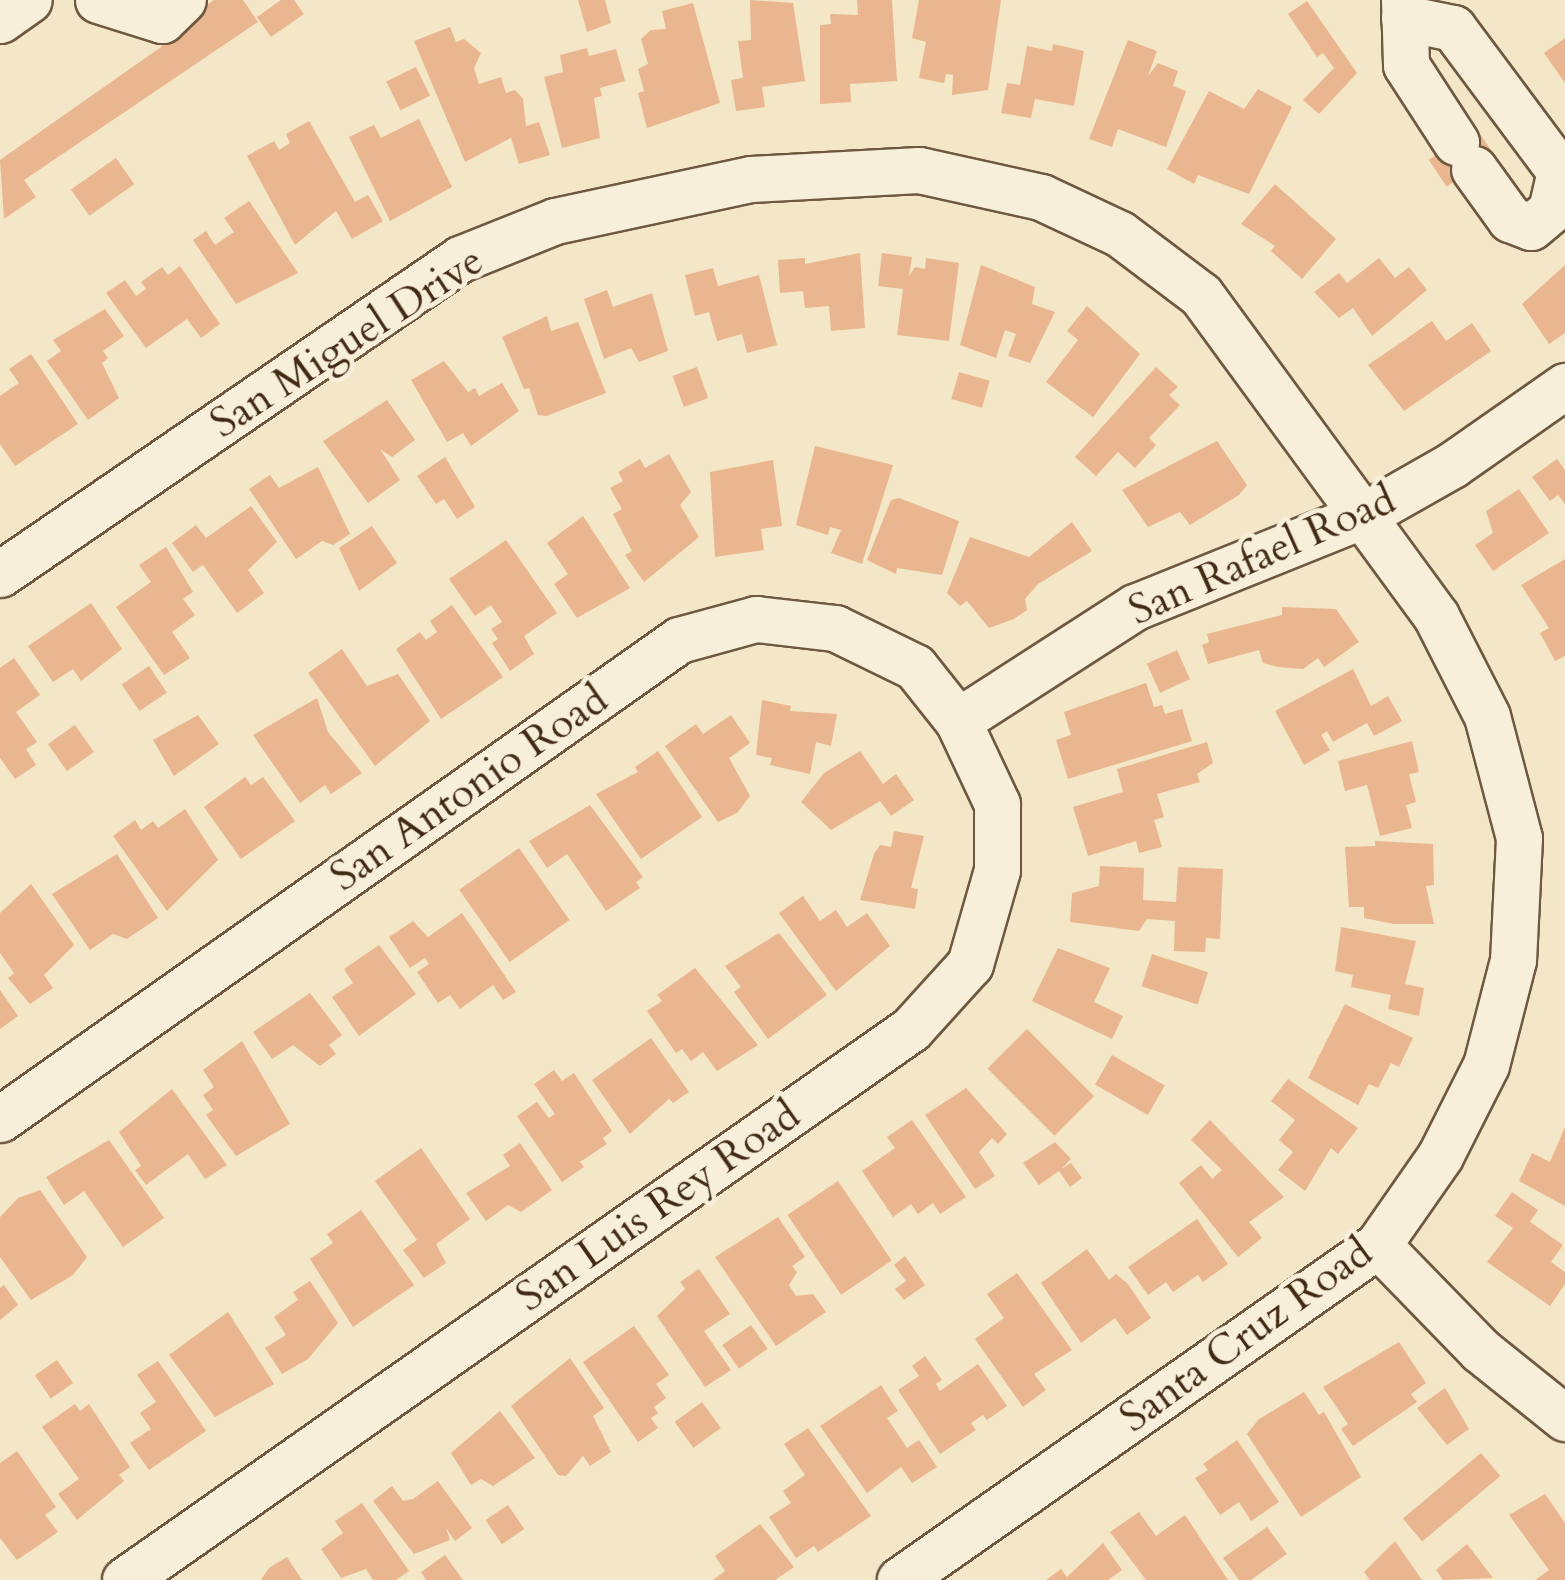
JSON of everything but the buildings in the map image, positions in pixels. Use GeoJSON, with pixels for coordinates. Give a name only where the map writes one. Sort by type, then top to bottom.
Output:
{"type":"FeatureCollection","features":[{"type":"Feature","properties":{"kind":"street"},"geometry":{"type":"LineString","coordinates":[[0,20],[28,0]]}},
{"type":"Feature","properties":{"kind":"street"},"geometry":{"type":"LineString","coordinates":[[98,0],[162,20],[183,0]]}},
{"type":"Feature","properties":{"kind":"street"},"geometry":{"type":"LineString","coordinates":[[1404,9],[1453,28],[1562,177],[1551,210],[1530,227],[1510,220],[1406,66],[1404,9]]}},
{"type":"Feature","properties":{"kind":"street","name":"San Miguel Drive"},"geometry":{"type":"LineString","coordinates":[[0,574],[460,259],[555,221],[752,180],[918,170],[1041,197],[1120,234],[1201,295],[1364,514]]}},
{"type":"Feature","properties":{"kind":"street","name":"San Rafael Road"},"geometry":{"type":"LineString","coordinates":[[958,721],[1135,607],[1364,514],[1452,466],[1565,386]]}},
{"type":"Feature","properties":{"kind":"street","name":"Santa Cruz Road"},"geometry":{"type":"LineString","coordinates":[[900,1580],[1378,1245],[1440,1156],[1486,1065],[1513,960],[1518,838],[1487,716],[1436,616],[1364,514]]}},
{"type":"Feature","properties":{"kind":"street","name":"San Antonio Road"},"geometry":{"type":"LineString","coordinates":[[0,1119],[679,640],[756,619],[836,628],[914,666],[958,721]]}},
{"type":"Feature","properties":{"kind":"street","name":"San Luis Rey Road"},"geometry":{"type":"LineString","coordinates":[[125,1580],[911,1029],[970,964],[997,870],[997,804],[958,721]]}},
{"type":"Feature","properties":{"kind":"street"},"geometry":{"type":"LineString","coordinates":[[1378,1245],[1480,1350],[1565,1418]]}}]}
